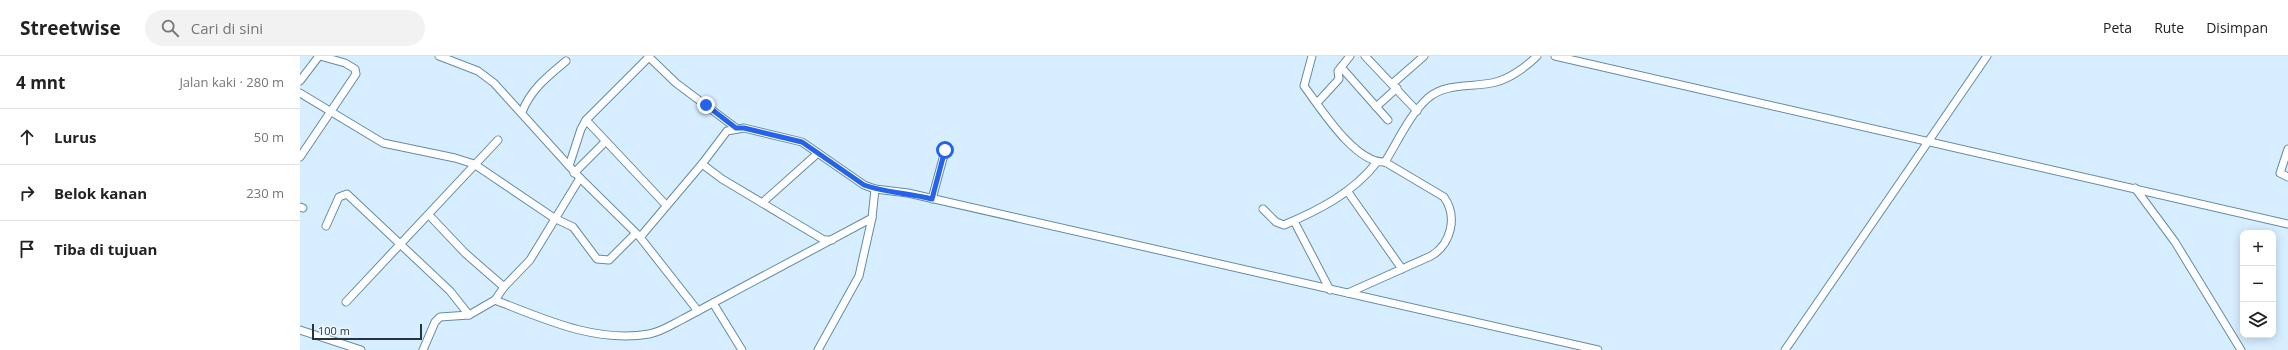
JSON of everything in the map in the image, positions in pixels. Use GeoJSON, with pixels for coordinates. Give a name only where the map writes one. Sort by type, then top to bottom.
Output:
{"type":"FeatureCollection","features":[{"type":"Feature","properties":{"kind":"street"},"geometry":{"type":"LineString","coordinates":[[300,81],[319,56],[345,63],[355,70],[356,74],[300,157]]}},
{"type":"Feature","properties":{"kind":"street"},"geometry":{"type":"LineString","coordinates":[[439,56],[478,71],[494,83],[522,112],[574,172],[637,235],[698,311]]}},
{"type":"Feature","properties":{"kind":"street"},"geometry":{"type":"LineString","coordinates":[[569,166],[581,129],[586,120],[648,56],[676,83],[736,128]]}},
{"type":"Feature","properties":{"kind":"street"},"geometry":{"type":"LineString","coordinates":[[1312,56],[1304,86],[1333,128],[1347,142],[1377,162],[1385,162],[1444,197],[1449,204],[1451,213],[1451,228],[1447,242],[1440,251],[1348,294]]}},
{"type":"Feature","properties":{"kind":"street"},"geometry":{"type":"LineString","coordinates":[[1317,103],[1339,79],[1338,71],[1350,56]]}},
{"type":"Feature","properties":{"kind":"street"},"geometry":{"type":"LineString","coordinates":[[1365,56],[1417,111]]}},
{"type":"Feature","properties":{"kind":"street"},"geometry":{"type":"LineString","coordinates":[[1376,107],[1394,86],[1424,56]]}},
{"type":"Feature","properties":{"kind":"street"},"geometry":{"type":"LineString","coordinates":[[1385,162],[1417,111],[1428,98],[1440,91],[1450,88],[1497,82],[1514,74],[1538,56]]}},
{"type":"Feature","properties":{"kind":"street"},"geometry":{"type":"LineString","coordinates":[[1555,56],[1570,57],[2288,224]]}},
{"type":"Feature","properties":{"kind":"street"},"geometry":{"type":"LineString","coordinates":[[1785,350],[1987,56]]}},
{"type":"Feature","properties":{"kind":"street"},"geometry":{"type":"LineString","coordinates":[[522,112],[527,98],[538,84],[566,60]]}},
{"type":"Feature","properties":{"kind":"street"},"geometry":{"type":"LineString","coordinates":[[1341,67],[1388,120]]}},
{"type":"Feature","properties":{"kind":"street"},"geometry":{"type":"LineString","coordinates":[[300,93],[383,143],[455,158],[474,164],[554,218],[573,226],[580,234],[593,256],[601,261],[614,256],[637,235],[642,235],[702,164],[727,130],[744,128],[802,142],[864,185],[875,189],[908,193],[1598,350]]}},
{"type":"Feature","properties":{"kind":"street"},"geometry":{"type":"LineString","coordinates":[[586,120],[605,142],[666,205]]}},
{"type":"Feature","properties":{"kind":"street"},"geometry":{"type":"LineString","coordinates":[[346,302],[430,215],[474,164],[498,140]]}},
{"type":"Feature","properties":{"kind":"street"},"geometry":{"type":"LineString","coordinates":[[574,172],[605,142]]}},
{"type":"Feature","properties":{"kind":"street"},"geometry":{"type":"LineString","coordinates":[[2288,149],[2280,173],[2288,177]]}},
{"type":"Feature","properties":{"kind":"street"},"geometry":{"type":"LineString","coordinates":[[932,199],[945,150]]}},
{"type":"Feature","properties":{"kind":"street"},"geometry":{"type":"LineString","coordinates":[[762,203],[818,153]]}},
{"type":"Feature","properties":{"kind":"street"},"geometry":{"type":"LineString","coordinates":[[1262,209],[1280,224],[1284,225],[1294,221],[1348,192],[1360,183],[1377,162]]}},
{"type":"Feature","properties":{"kind":"street"},"geometry":{"type":"LineString","coordinates":[[702,164],[762,203],[824,240],[832,240]]}},
{"type":"Feature","properties":{"kind":"street"},"geometry":{"type":"LineString","coordinates":[[423,350],[435,322],[440,317],[469,315],[495,300],[504,287],[530,260],[545,239],[554,218],[580,178]]}},
{"type":"Feature","properties":{"kind":"street"},"geometry":{"type":"LineString","coordinates":[[2135,188],[2175,242],[2241,350]]}},
{"type":"Feature","properties":{"kind":"street"},"geometry":{"type":"LineString","coordinates":[[818,350],[859,276],[872,218],[875,189]]}},
{"type":"Feature","properties":{"kind":"street"},"geometry":{"type":"LineString","coordinates":[[1348,192],[1402,269]]}},
{"type":"Feature","properties":{"kind":"street"},"geometry":{"type":"LineString","coordinates":[[326,226],[339,197],[345,194],[450,291],[469,315]]}},
{"type":"Feature","properties":{"kind":"street"},"geometry":{"type":"LineString","coordinates":[[430,215],[465,253],[504,287]]}},
{"type":"Feature","properties":{"kind":"street"},"geometry":{"type":"LineString","coordinates":[[495,300],[544,319],[596,335],[619,336],[651,334],[698,311],[872,218]]}},
{"type":"Feature","properties":{"kind":"street"},"geometry":{"type":"LineString","coordinates":[[1294,221],[1330,290]]}},
{"type":"Feature","properties":{"kind":"street"},"geometry":{"type":"LineString","coordinates":[[713,303],[742,350]]}},
{"type":"Feature","properties":{"kind":"street"},"geometry":{"type":"LineString","coordinates":[[300,330],[361,350]]}},
{"type":"Feature","properties":{"kind":"route"},"geometry":{"type":"LineString","coordinates":[[706,105],[736,128],[744,128],[802,142],[864,185],[875,189],[908,193],[932,199],[945,150]]}}]}
